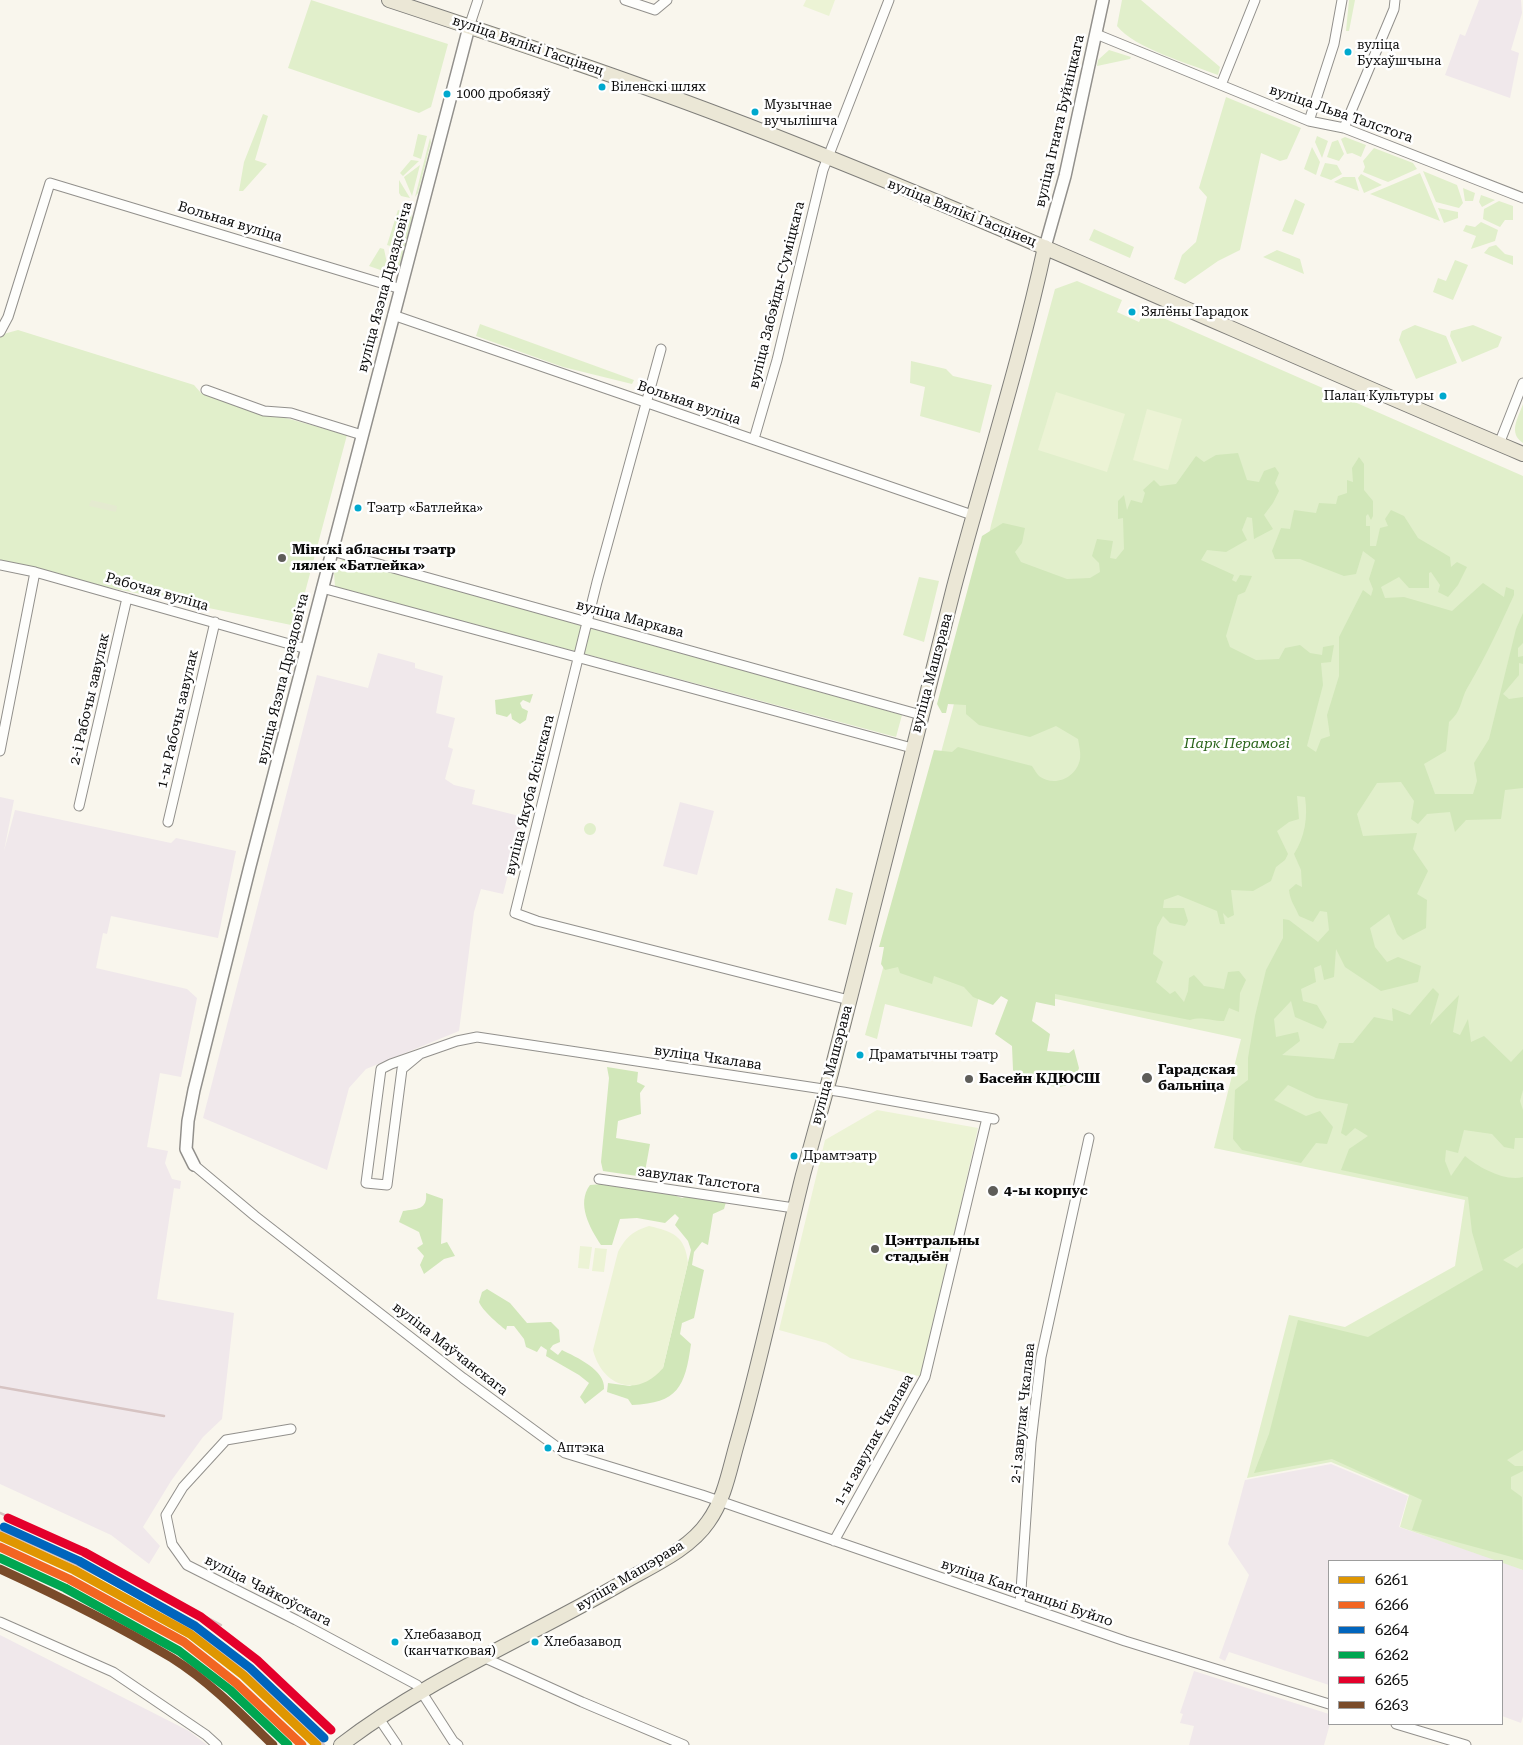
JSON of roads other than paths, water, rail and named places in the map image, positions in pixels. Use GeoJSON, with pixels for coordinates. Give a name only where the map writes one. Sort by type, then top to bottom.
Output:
{"type":"FeatureCollection","features":[{"type":"Feature","properties":{"kind":"main road","name":"вуліца Вялікі Гасцінец"},"geometry":{"type":"LineString","coordinates":[[389,0],[608,73],[828,157],[1045,247],[1523,454]]}},
{"type":"Feature","properties":{"kind":"main road","name":"вуліца Машэрава"},"geometry":{"type":"LineString","coordinates":[[341,1745],[378,1717],[422,1691],[666,1557],[699,1533],[708,1522],[719,1501],[755,1381],[794,1208],[827,1090],[912,748],[1020,355],[1045,247]]}},
{"type":"Feature","properties":{"kind":"street"},"geometry":{"type":"LineString","coordinates":[[469,27],[478,0]]}},
{"type":"Feature","properties":{"kind":"street"},"geometry":{"type":"LineString","coordinates":[[625,0],[655,10],[667,0]]}},
{"type":"Feature","properties":{"kind":"street","name":"вуліца Забэйды-Суміцкага"},"geometry":{"type":"LineString","coordinates":[[754,439],[782,341],[813,204],[828,157],[889,0]]}},
{"type":"Feature","properties":{"kind":"street","name":"вуліца Ігната Буйніцкага"},"geometry":{"type":"LineString","coordinates":[[1045,247],[1065,176],[1103,0]]}},
{"type":"Feature","properties":{"kind":"street"},"geometry":{"type":"LineString","coordinates":[[1221,85],[1254,0]]}},
{"type":"Feature","properties":{"kind":"street"},"geometry":{"type":"LineString","coordinates":[[1309,121],[1334,44],[1342,0]]}},
{"type":"Feature","properties":{"kind":"street"},"geometry":{"type":"LineString","coordinates":[[1344,128],[1394,9],[1396,0]]}},
{"type":"Feature","properties":{"kind":"street","name":"вуліца Язэпа Драздовіча"},"geometry":{"type":"LineString","coordinates":[[194,1165],[186,1149],[189,1113],[248,875],[469,27]]}},
{"type":"Feature","properties":{"kind":"street","name":"вуліца Льва Талстога"},"geometry":{"type":"LineString","coordinates":[[1096,34],[1309,121],[1344,128],[1523,198]]}},
{"type":"Feature","properties":{"kind":"street","name":"Вольная вуліца"},"geometry":{"type":"LineString","coordinates":[[0,332],[8,317],[50,183],[402,289]]}},
{"type":"Feature","properties":{"kind":"street","name":"Вольная вуліца"},"geometry":{"type":"LineString","coordinates":[[394,315],[975,516]]}},
{"type":"Feature","properties":{"kind":"street","name":"вуліца Якуба Ясінскага"},"geometry":{"type":"LineString","coordinates":[[660,349],[587,622],[515,913],[551,925],[849,1000]]}},
{"type":"Feature","properties":{"kind":"street"},"geometry":{"type":"LineString","coordinates":[[1499,444],[1523,383]]}},
{"type":"Feature","properties":{"kind":"street"},"geometry":{"type":"LineString","coordinates":[[206,390],[264,411],[290,413],[362,434]]}},
{"type":"Feature","properties":{"kind":"street","name":"вуліца Маркава"},"geometry":{"type":"LineString","coordinates":[[332,551],[921,715]]}},
{"type":"Feature","properties":{"kind":"street","name":"Рабочая вуліца"},"geometry":{"type":"LineString","coordinates":[[0,564],[35,572],[307,649]]}},
{"type":"Feature","properties":{"kind":"street"},"geometry":{"type":"LineString","coordinates":[[0,751],[35,572]]}},
{"type":"Feature","properties":{"kind":"street"},"geometry":{"type":"LineString","coordinates":[[322,588],[912,748]]}},
{"type":"Feature","properties":{"kind":"street","name":"2-і Рабочы завулак"},"geometry":{"type":"LineString","coordinates":[[79,806],[127,598]]}},
{"type":"Feature","properties":{"kind":"street","name":"1-ы Рабочы завулак"},"geometry":{"type":"LineString","coordinates":[[168,822],[215,622]]}},
{"type":"Feature","properties":{"kind":"street","name":"вуліца Чкалава"},"geometry":{"type":"LineString","coordinates":[[420,1054],[402,1069],[387,1185],[366,1183],[381,1069],[420,1054],[457,1041],[477,1037],[827,1090],[990,1118]]}},
{"type":"Feature","properties":{"kind":"street","name":"1-ы завулак Чкалава"},"geometry":{"type":"LineString","coordinates":[[834,1540],[925,1377],[990,1118]]}},
{"type":"Feature","properties":{"kind":"street","name":"2-і завулак Чкалава"},"geometry":{"type":"LineString","coordinates":[[1020,1605],[1031,1442],[1041,1357],[1089,1138]]}},
{"type":"Feature","properties":{"kind":"street","name":"вуліца Маўчанскага"},"geometry":{"type":"LineString","coordinates":[[194,1165],[255,1216],[463,1378],[565,1453],[719,1501]]}},
{"type":"Feature","properties":{"kind":"street","name":"завулак Талстога"},"geometry":{"type":"LineString","coordinates":[[599,1179],[794,1208]]}},
{"type":"Feature","properties":{"kind":"street","name":"вуліца Чайкоўскага"},"geometry":{"type":"LineString","coordinates":[[291,1429],[226,1440],[183,1487],[166,1516],[172,1544],[187,1565],[403,1676],[422,1691],[454,1742],[458,1745]]}},
{"type":"Feature","properties":{"kind":"street","name":"вуліца Канстанцыі Буйло"},"geometry":{"type":"LineString","coordinates":[[719,1501],[1125,1641],[1328,1704]]}},
{"type":"Feature","properties":{"kind":"street"},"geometry":{"type":"LineString","coordinates":[[0,1622],[112,1672],[206,1735],[217,1745]]}},
{"type":"Feature","properties":{"kind":"street"},"geometry":{"type":"LineString","coordinates":[[485,1658],[684,1745]]}},
{"type":"Feature","properties":{"kind":"street"},"geometry":{"type":"LineString","coordinates":[[378,1717],[397,1745]]}},
{"type":"Feature","properties":{"kind":"street"},"geometry":{"type":"LineString","coordinates":[[1399,1725],[1466,1745]]}},
{"type":"Feature","properties":{"kind":"railway"},"geometry":{"type":"LineString","coordinates":[[0,1387],[164,1416]]}},
{"type":"Feature","properties":{"kind":"railway"},"geometry":{"type":"LineString","coordinates":[[0,1513],[92,1555],[221,1625]]}},
{"type":"Feature","properties":{"kind":"railway"},"geometry":{"type":"LineString","coordinates":[[0,1531],[49,1552],[122,1588],[192,1631],[244,1671],[324,1745]]}},
{"type":"Feature","properties":{"kind":"place","name":"вуліца Бухаўшчына"},"geometry":{"type":"Point","coordinates":[1348,52]}},
{"type":"Feature","properties":{"kind":"place","name":"Віленскі шлях"},"geometry":{"type":"Point","coordinates":[602,87]}},
{"type":"Feature","properties":{"kind":"place","name":"1000 дробязяў"},"geometry":{"type":"Point","coordinates":[447,94]}},
{"type":"Feature","properties":{"kind":"place","name":"Музычнае вучылішча"},"geometry":{"type":"Point","coordinates":[755,112]}},
{"type":"Feature","properties":{"kind":"place","name":"Зялёны Гарадок"},"geometry":{"type":"Point","coordinates":[1132,312]}},
{"type":"Feature","properties":{"kind":"place","name":"Палац Культуры"},"geometry":{"type":"Point","coordinates":[1443,396]}},
{"type":"Feature","properties":{"kind":"place","name":"Тэатр «Батлейка»"},"geometry":{"type":"Point","coordinates":[358,508]}},
{"type":"Feature","properties":{"kind":"place","name":"Мінскі абласны тэатр лялек «Батлейка»"},"geometry":{"type":"Point","coordinates":[282,558]}},
{"type":"Feature","properties":{"kind":"place","name":"Драматычны тэатр"},"geometry":{"type":"Point","coordinates":[860,1055]}},
{"type":"Feature","properties":{"kind":"place","name":"Гарадская бальніца"},"geometry":{"type":"Point","coordinates":[1147,1078]}},
{"type":"Feature","properties":{"kind":"place","name":"Басейн КДЮСШ"},"geometry":{"type":"Point","coordinates":[969,1079]}},
{"type":"Feature","properties":{"kind":"place","name":"Драмтэатр"},"geometry":{"type":"Point","coordinates":[794,1156]}},
{"type":"Feature","properties":{"kind":"place","name":"4-ы корпус"},"geometry":{"type":"Point","coordinates":[993,1191]}},
{"type":"Feature","properties":{"kind":"place","name":"Цэнтральны стадыён"},"geometry":{"type":"Point","coordinates":[875,1249]}},
{"type":"Feature","properties":{"kind":"place","name":"Аптэка"},"geometry":{"type":"Point","coordinates":[548,1448]}},
{"type":"Feature","properties":{"kind":"place","name":"Хлебазавод (канчатковая)"},"geometry":{"type":"Point","coordinates":[395,1642]}},
{"type":"Feature","properties":{"kind":"place","name":"Хлебазавод"},"geometry":{"type":"Point","coordinates":[535,1642]}},
{"type":"Feature","properties":{"kind":"park label","name":"Парк Перамогі"},"geometry":{"type":"Point","coordinates":[1237,744]}}]}
